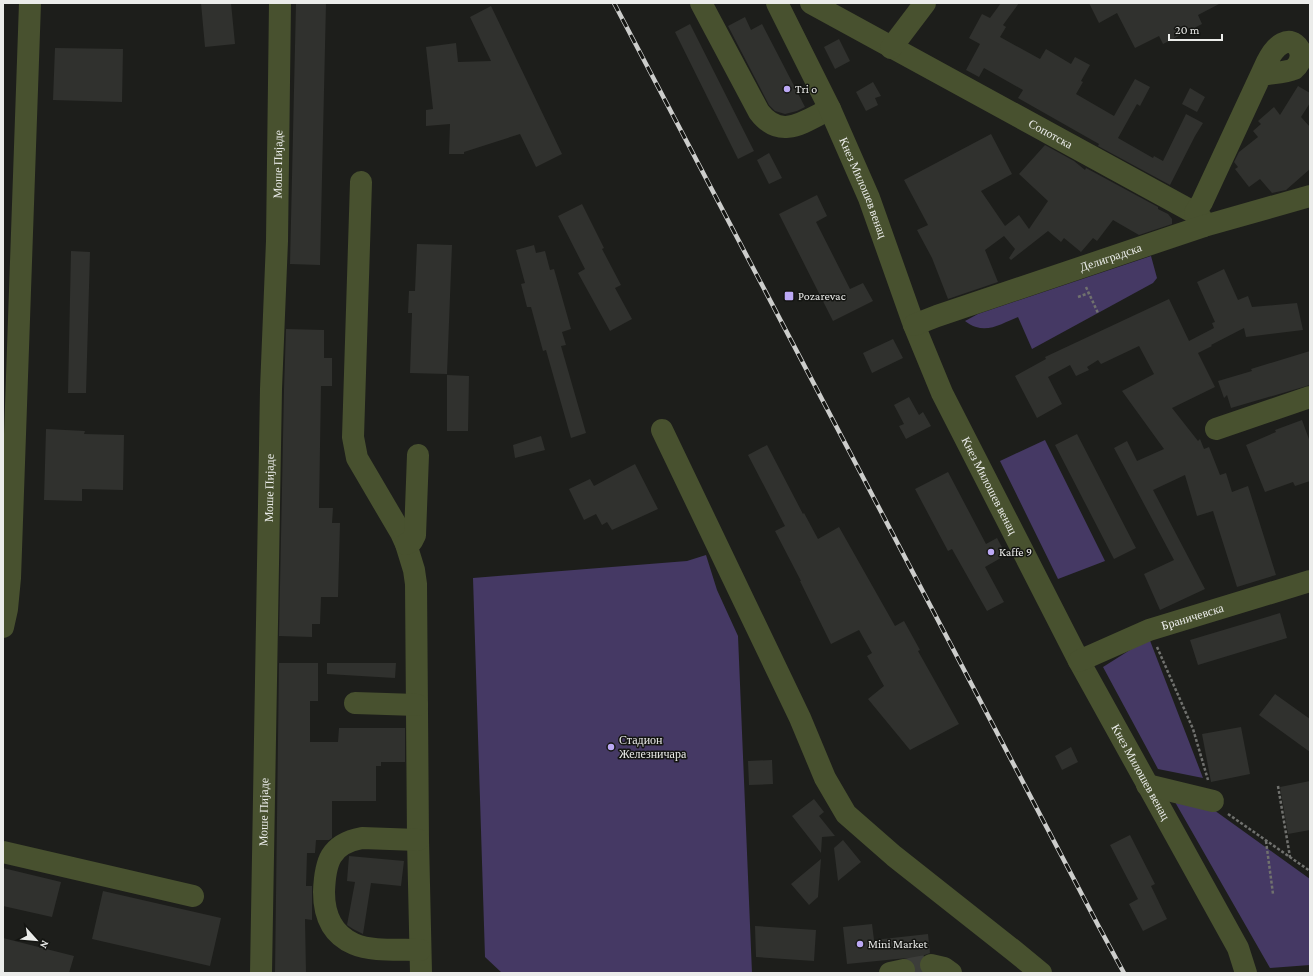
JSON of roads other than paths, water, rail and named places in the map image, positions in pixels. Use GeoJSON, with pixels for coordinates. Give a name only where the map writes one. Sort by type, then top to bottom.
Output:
{"type":"FeatureCollection","features":[{"type":"Feature","properties":{"kind":"street"},"geometry":{"type":"LineString","coordinates":[[3,627],[7,609],[10,578],[9,398],[30,3]]}},
{"type":"Feature","properties":{"kind":"street","name":"Моше Пијаде"},"geometry":{"type":"LineString","coordinates":[[261,973],[271,397],[277,241],[280,3]]}},
{"type":"Feature","properties":{"kind":"street"},"geometry":{"type":"LineString","coordinates":[[701,3],[764,119],[771,124],[788,128],[796,126],[830,109]]}},
{"type":"Feature","properties":{"kind":"street","name":"Кнез Милошев венац"},"geometry":{"type":"LineString","coordinates":[[777,3],[830,109],[869,198],[914,325],[942,393],[1079,661],[1238,948],[1246,973]]}},
{"type":"Feature","properties":{"kind":"street","name":"Сопотска"},"geometry":{"type":"LineString","coordinates":[[811,3],[1200,220]]}},
{"type":"Feature","properties":{"kind":"street"},"geometry":{"type":"LineString","coordinates":[[891,48],[924,3]]}},
{"type":"Feature","properties":{"kind":"street"},"geometry":{"type":"LineString","coordinates":[[1200,220],[1261,75]]}},
{"type":"Feature","properties":{"kind":"street"},"geometry":{"type":"LineString","coordinates":[[361,182],[353,437],[357,458],[406,544],[414,570],[416,584],[418,840],[421,973]]}},
{"type":"Feature","properties":{"kind":"street","name":"Делиградска"},"geometry":{"type":"LineString","coordinates":[[914,325],[1200,220],[1310,196]]}},
{"type":"Feature","properties":{"kind":"street"},"geometry":{"type":"LineString","coordinates":[[1216,429],[1310,397]]}},
{"type":"Feature","properties":{"kind":"street"},"geometry":{"type":"LineString","coordinates":[[662,430],[800,718],[825,778],[846,814],[894,856],[1041,973]]}},
{"type":"Feature","properties":{"kind":"street"},"geometry":{"type":"LineString","coordinates":[[406,544],[412,541],[415,535],[418,455]]}},
{"type":"Feature","properties":{"kind":"street","name":"Браничевска"},"geometry":{"type":"LineString","coordinates":[[1079,661],[1149,630],[1310,581]]}},
{"type":"Feature","properties":{"kind":"street"},"geometry":{"type":"LineString","coordinates":[[355,703],[417,705]]}},
{"type":"Feature","properties":{"kind":"street"},"geometry":{"type":"LineString","coordinates":[[1147,786],[1213,801]]}},
{"type":"Feature","properties":{"kind":"street"},"geometry":{"type":"LineString","coordinates":[[418,840],[362,838],[353,839],[339,848],[330,858],[325,870],[324,906],[327,916],[338,933],[353,944],[371,948],[420,950]]}},
{"type":"Feature","properties":{"kind":"street"},"geometry":{"type":"LineString","coordinates":[[3,852],[193,896]]}},
{"type":"Feature","properties":{"kind":"tunnel"},"geometry":{"type":"LineString","coordinates":[[904,970],[931,965]]}},
{"type":"Feature","properties":{"kind":"railway"},"geometry":{"type":"LineString","coordinates":[[614,3],[1124,973]]}},
{"type":"Feature","properties":{"kind":"place","name":"Tri o"},"geometry":{"type":"Point","coordinates":[787,89]}},
{"type":"Feature","properties":{"kind":"place","name":"Pozarevac"},"geometry":{"type":"Point","coordinates":[789,296]}},
{"type":"Feature","properties":{"kind":"place","name":"Kaffe 9"},"geometry":{"type":"Point","coordinates":[991,552]}},
{"type":"Feature","properties":{"kind":"place","name":"Стадион Железничара"},"geometry":{"type":"Point","coordinates":[611,747]}},
{"type":"Feature","properties":{"kind":"place","name":"Mini Market"},"geometry":{"type":"Point","coordinates":[860,944]}}]}
